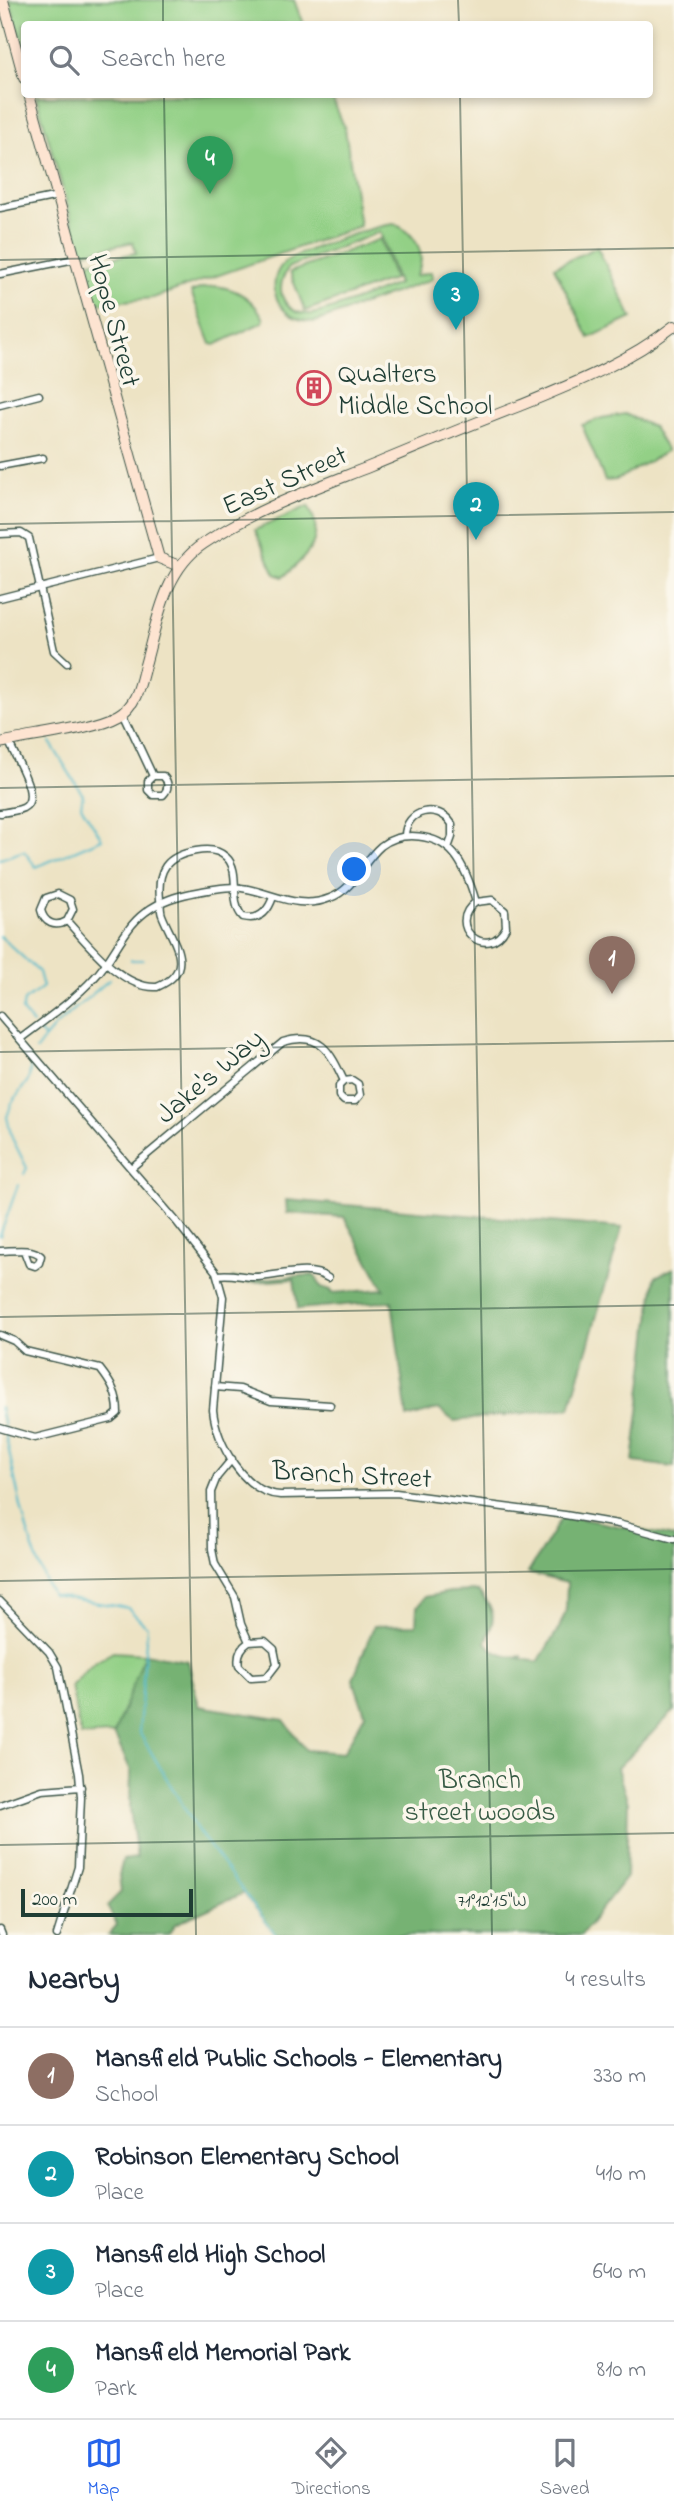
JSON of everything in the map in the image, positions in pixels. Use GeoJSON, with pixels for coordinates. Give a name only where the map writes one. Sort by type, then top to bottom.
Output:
{"type":"FeatureCollection","features":[{"type":"Feature","properties":{"kind":"main road"},"geometry":{"type":"LineString","coordinates":[[3,0],[21,67]]}},
{"type":"Feature","properties":{"kind":"main road","name":"Hope Street"},"geometry":{"type":"LineString","coordinates":[[30,98],[159,558]]}},
{"type":"Feature","properties":{"kind":"main road","name":"East Street"},"geometry":{"type":"LineString","coordinates":[[123,712],[131,704],[138,690],[160,610],[178,566],[201,545],[272,506],[557,391],[635,353],[674,326]]}},
{"type":"Feature","properties":{"kind":"main road"},"geometry":{"type":"LineString","coordinates":[[159,558],[178,566]]}},
{"type":"Feature","properties":{"kind":"main road"},"geometry":{"type":"LineString","coordinates":[[5,742],[95,723],[123,712]]}},
{"type":"Feature","properties":{"kind":"street"},"geometry":{"type":"LineString","coordinates":[[0,208],[58,196]]}},
{"type":"Feature","properties":{"kind":"street"},"geometry":{"type":"LineString","coordinates":[[0,274],[75,259]]}},
{"type":"Feature","properties":{"kind":"street"},"geometry":{"type":"LineString","coordinates":[[0,405],[39,395]]}},
{"type":"Feature","properties":{"kind":"street"},"geometry":{"type":"LineString","coordinates":[[0,466],[43,458]]}},
{"type":"Feature","properties":{"kind":"street"},"geometry":{"type":"LineString","coordinates":[[0,534],[25,534],[32,545],[54,651],[67,663]]}},
{"type":"Feature","properties":{"kind":"street"},"geometry":{"type":"LineString","coordinates":[[0,598],[159,558]]}},
{"type":"Feature","properties":{"kind":"street"},"geometry":{"type":"LineString","coordinates":[[123,712],[153,776]]}},
{"type":"Feature","properties":{"kind":"street"},"geometry":{"type":"LineString","coordinates":[[0,813],[23,808],[30,802],[31,796],[30,786],[5,742]]}},
{"type":"Feature","properties":{"kind":"street"},"geometry":{"type":"LineString","coordinates":[[405,836],[406,826],[414,816],[435,812],[447,816],[452,824],[452,837],[448,848]]}},
{"type":"Feature","properties":{"kind":"street"},"geometry":{"type":"LineString","coordinates":[[20,1039],[86,986],[139,916],[160,902],[176,896],[234,886],[246,887],[283,900],[309,903],[340,894],[358,877],[364,865],[382,845],[405,836],[428,838],[448,848],[464,872],[476,902]]}},
{"type":"Feature","properties":{"kind":"street"},"geometry":{"type":"LineString","coordinates":[[67,921],[106,962],[132,982],[145,987],[157,987],[172,978],[178,968],[179,953],[161,913],[160,902],[159,881],[163,869],[171,860],[195,851],[217,851],[226,856],[232,866],[238,911],[247,918],[261,916],[273,897]]}},
{"type":"Feature","properties":{"kind":"street"},"geometry":{"type":"LineString","coordinates":[[58,894],[70,900],[72,909],[67,921],[55,925],[44,918],[41,905],[46,898],[58,894]]}},
{"type":"Feature","properties":{"kind":"street"},"geometry":{"type":"LineString","coordinates":[[492,900],[505,911],[506,927],[495,940],[478,940],[471,936],[466,928],[467,911],[476,902],[492,900]]}},
{"type":"Feature","properties":{"kind":"street"},"geometry":{"type":"LineString","coordinates":[[0,1016],[176,1220],[218,1275],[228,1273],[251,1277],[313,1272],[328,1278]]}},
{"type":"Feature","properties":{"kind":"street","name":"Jake's Way"},"geometry":{"type":"LineString","coordinates":[[131,1168],[283,1042],[300,1038],[316,1041],[324,1046],[333,1057],[344,1081]]}},
{"type":"Feature","properties":{"kind":"street"},"geometry":{"type":"LineString","coordinates":[[0,1251],[24,1251]]}},
{"type":"Feature","properties":{"kind":"street","name":"Branch Street"},"geometry":{"type":"LineString","coordinates":[[218,1275],[223,1297],[214,1424],[219,1439],[232,1460],[251,1484],[261,1491],[270,1494],[396,1493],[565,1515],[618,1524],[674,1539]]}},
{"type":"Feature","properties":{"kind":"street"},"geometry":{"type":"LineString","coordinates":[[0,1335],[14,1341],[25,1351],[100,1369],[116,1392],[118,1400],[118,1413],[111,1419],[90,1426],[35,1438],[0,1428]]}},
{"type":"Feature","properties":{"kind":"street"},"geometry":{"type":"LineString","coordinates":[[215,1387],[240,1389],[271,1401],[330,1405]]}},
{"type":"Feature","properties":{"kind":"street"},"geometry":{"type":"LineString","coordinates":[[232,1460],[217,1477],[212,1492],[212,1549],[215,1564],[235,1597],[241,1624],[249,1642]]}},
{"type":"Feature","properties":{"kind":"street"},"geometry":{"type":"LineString","coordinates":[[0,1601],[49,1652],[58,1667],[81,1787],[78,1867],[57,1935]]}},
{"type":"Feature","properties":{"kind":"street"},"geometry":{"type":"LineString","coordinates":[[265,1641],[274,1649],[277,1664],[267,1677],[251,1678],[239,1666],[239,1654],[249,1642],[265,1641]]}},
{"type":"Feature","properties":{"kind":"street"},"geometry":{"type":"LineString","coordinates":[[0,1805],[42,1790],[81,1787]]}},
{"type":"Feature","properties":{"kind":"green space"},"geometry":{"type":"Polygon","coordinates":[[[10,0],[294,0],[302,21],[21,21],[21,43],[10,0]]]}},
{"type":"Feature","properties":{"kind":"green space"},"geometry":{"type":"Polygon","coordinates":[[[37,98],[332,98],[345,129],[360,226],[153,298],[95,304],[84,263],[136,253],[133,242],[81,253],[37,98]]]}},
{"type":"Feature","properties":{"kind":"green space"},"geometry":{"type":"Polygon","coordinates":[[[395,224],[409,233],[420,253],[421,260],[416,276],[431,272],[433,279],[315,322],[294,317],[282,308],[277,298],[275,282],[284,263],[320,246],[395,224]],[[380,232],[289,267],[281,290],[285,302],[291,308],[310,314],[340,306],[398,284],[380,232]]]}},
{"type":"Feature","properties":{"kind":"green space"},"geometry":{"type":"Polygon","coordinates":[[[380,239],[394,279],[305,311],[290,272],[380,239]]]}},
{"type":"Feature","properties":{"kind":"green space"},"geometry":{"type":"Polygon","coordinates":[[[597,247],[632,318],[589,338],[554,267],[597,247]]]}},
{"type":"Feature","properties":{"kind":"green space"},"geometry":{"type":"Polygon","coordinates":[[[216,286],[244,296],[260,312],[263,322],[215,345],[211,344],[191,292],[216,286]]]}},
{"type":"Feature","properties":{"kind":"green space"},"geometry":{"type":"Polygon","coordinates":[[[625,414],[653,427],[667,451],[616,480],[605,481],[582,425],[625,414]]]}},
{"type":"Feature","properties":{"kind":"green space"},"geometry":{"type":"Polygon","coordinates":[[[308,506],[315,528],[312,546],[300,562],[283,577],[275,574],[255,530],[308,506]]]}},
{"type":"Feature","properties":{"kind":"green space"},"geometry":{"type":"Polygon","coordinates":[[[286,1200],[622,1228],[570,1408],[454,1421],[438,1409],[407,1418],[392,1301],[298,1309],[294,1279],[229,1284],[233,1278],[246,1280],[312,1275],[321,1287],[331,1290],[332,1293],[384,1289],[344,1217],[287,1213],[286,1200]]]}},
{"type":"Feature","properties":{"kind":"green space"},"geometry":{"type":"Polygon","coordinates":[[[674,1268],[674,1467],[633,1462],[655,1277],[674,1268]]]}},
{"type":"Feature","properties":{"kind":"green space","name":"Branch street woods"},"geometry":{"type":"Polygon","coordinates":[[[563,1515],[674,1537],[674,1711],[617,1768],[628,1803],[626,1877],[581,1935],[276,1935],[244,1893],[175,1924],[168,1935],[108,1935],[117,1925],[107,1906],[121,1892],[119,1875],[123,1860],[137,1858],[130,1809],[131,1771],[114,1734],[145,1654],[188,1661],[199,1706],[284,1720],[306,1750],[343,1753],[365,1714],[353,1679],[374,1626],[416,1625],[417,1607],[425,1597],[450,1592],[478,1591],[489,1605],[492,1615],[486,1642],[502,1655],[523,1656],[518,1658],[538,1662],[566,1611],[567,1583],[528,1573],[563,1515]]]}},
{"type":"Feature","properties":{"kind":"green space"},"geometry":{"type":"Polygon","coordinates":[[[113,1652],[145,1654],[140,1717],[126,1733],[81,1736],[71,1686],[94,1663],[113,1652]]]}},
{"type":"Feature","properties":{"kind":"waterway"},"geometry":{"type":"LineString","coordinates":[[0,859],[24,851],[36,867],[102,839],[81,806],[83,795],[50,742]]}},
{"type":"Feature","properties":{"kind":"waterway"},"geometry":{"type":"LineString","coordinates":[[0,936],[39,972],[43,987],[24,1001],[22,1011],[33,1024]]}},
{"type":"Feature","properties":{"kind":"waterway"},"geometry":{"type":"LineString","coordinates":[[131,960],[144,960]]}},
{"type":"Feature","properties":{"kind":"waterway"},"geometry":{"type":"LineString","coordinates":[[45,1038],[56,1025],[109,980]]}},
{"type":"Feature","properties":{"kind":"waterway"},"geometry":{"type":"LineString","coordinates":[[36,1050],[45,1038],[39,1031]]}},
{"type":"Feature","properties":{"kind":"waterway"},"geometry":{"type":"LineString","coordinates":[[24,1174],[27,1168],[12,1138],[7,1117],[12,1103],[29,1079],[31,1061]]}},
{"type":"Feature","properties":{"kind":"waterway"},"geometry":{"type":"LineString","coordinates":[[0,1236],[18,1185]]}},
{"type":"Feature","properties":{"kind":"waterway"},"geometry":{"type":"LineString","coordinates":[[0,1407],[4,1426]]}},
{"type":"Feature","properties":{"kind":"waterway"},"geometry":{"type":"LineString","coordinates":[[5,1432],[29,1536],[52,1595],[128,1608],[147,1627],[139,1732],[198,1831],[276,1935]]}},
{"type":"Feature","properties":{"kind":"place","name":"Mansfield Memorial Park"},"geometry":{"type":"Point","coordinates":[210,194]}},
{"type":"Feature","properties":{"kind":"place","name":"Mansfield High School"},"geometry":{"type":"Point","coordinates":[456,330]}},
{"type":"Feature","properties":{"kind":"place","name":"Qualters Middle School"},"geometry":{"type":"Point","coordinates":[314,388]}},
{"type":"Feature","properties":{"kind":"place","name":"Robinson Elementary School"},"geometry":{"type":"Point","coordinates":[476,540]}},
{"type":"Feature","properties":{"kind":"place","name":"Mansfield Public Schools - Elementary"},"geometry":{"type":"Point","coordinates":[612,994]}}]}
